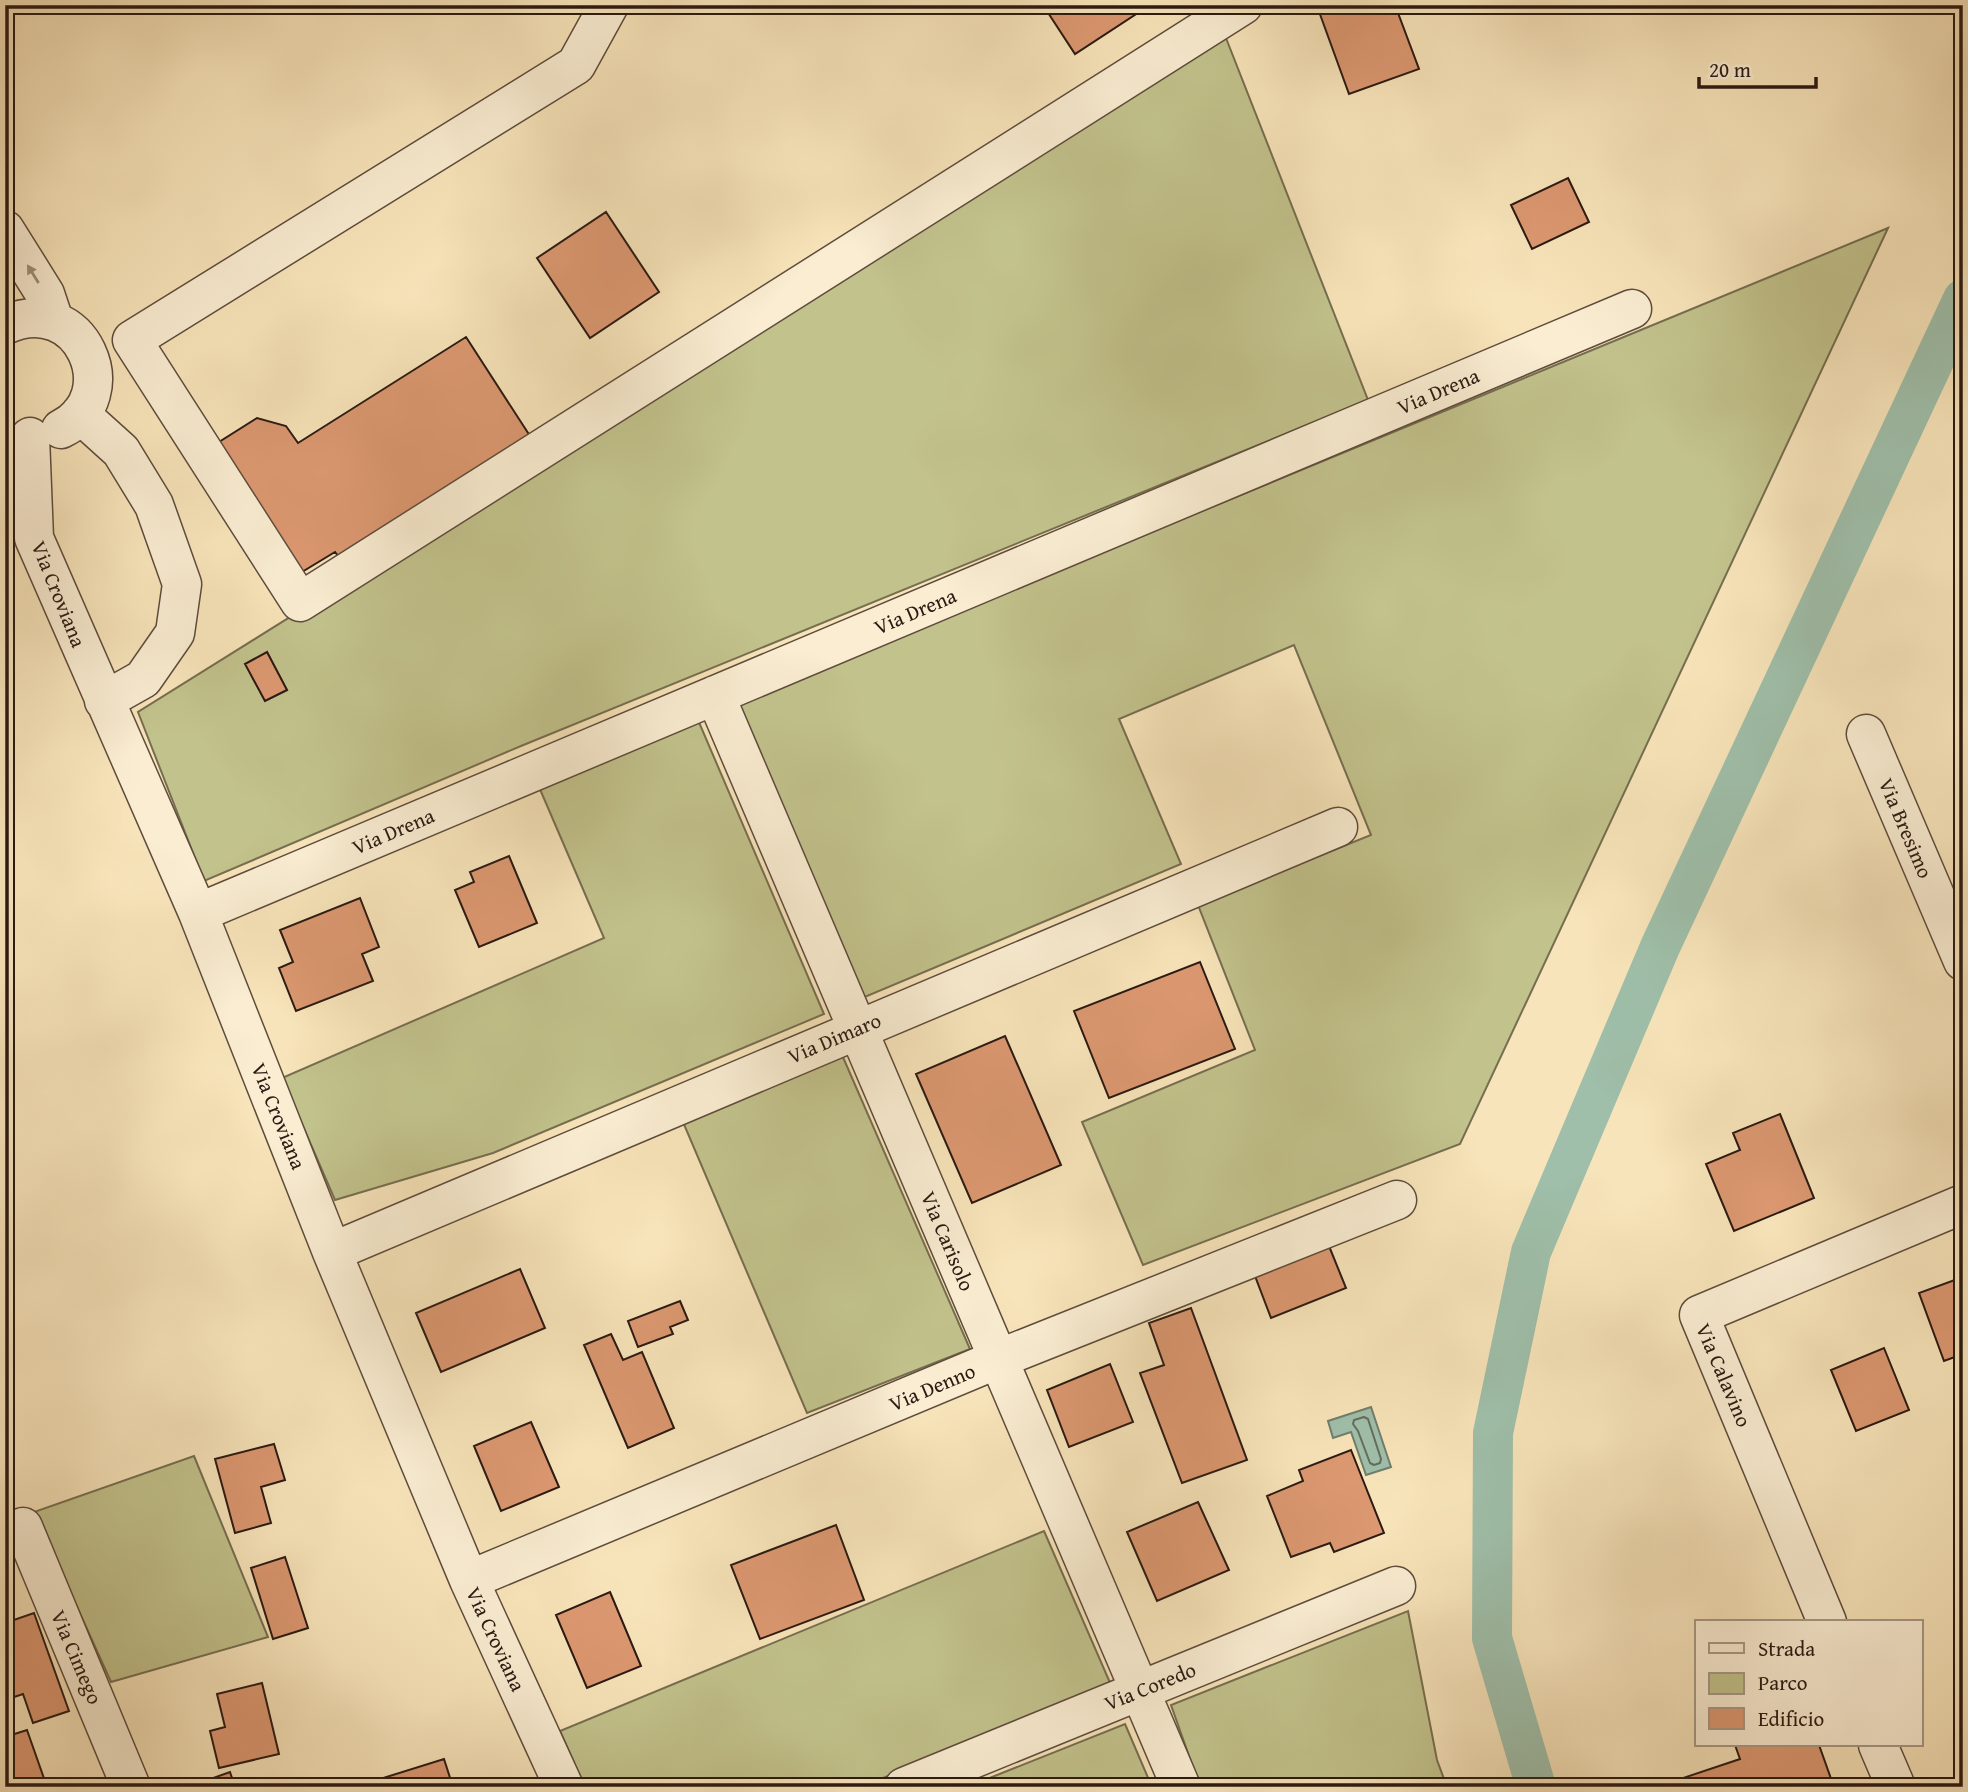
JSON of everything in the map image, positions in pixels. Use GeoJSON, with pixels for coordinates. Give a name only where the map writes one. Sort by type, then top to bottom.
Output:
{"type":"FeatureCollection","features":[{"type":"Feature","properties":{"kind":"street"},"geometry":{"type":"LineString","coordinates":[[609,5],[576,65],[132,340],[300,602],[1243,5]]}},
{"type":"Feature","properties":{"kind":"street"},"geometry":{"type":"LineString","coordinates":[[5,230],[45,294],[54,321]]}},
{"type":"Feature","properties":{"kind":"street","name":"Via Drena"},"geometry":{"type":"LineString","coordinates":[[198,912],[1632,309]]}},
{"type":"Feature","properties":{"kind":"street"},"geometry":{"type":"LineString","coordinates":[[5,326],[17,320],[36,317],[54,321],[77,337],[91,360],[93,379],[90,398],[80,414],[67,426],[50,434],[18,433]]}},
{"type":"Feature","properties":{"kind":"street"},"geometry":{"type":"LineString","coordinates":[[80,414],[121,451],[154,505],[182,584],[175,633],[143,679],[104,701]]}},
{"type":"Feature","properties":{"kind":"street","name":"Via Croviana"},"geometry":{"type":"LineString","coordinates":[[18,433],[34,538],[198,912],[332,1252],[469,1580],[564,1787]]}},
{"type":"Feature","properties":{"kind":"street","name":"Via Carisolo"},"geometry":{"type":"LineString","coordinates":[[715,695],[1181,1787]]}},
{"type":"Feature","properties":{"kind":"street","name":"Via Bresimo"},"geometry":{"type":"LineString","coordinates":[[1866,734],[1963,961]]}},
{"type":"Feature","properties":{"kind":"street","name":"Via Dimaro"},"geometry":{"type":"LineString","coordinates":[[332,1252],[1338,827]]}},
{"type":"Feature","properties":{"kind":"street","name":"Via Denno"},"geometry":{"type":"LineString","coordinates":[[469,1580],[999,1359],[1397,1200]]}},
{"type":"Feature","properties":{"kind":"street","name":"Via Calavino"},"geometry":{"type":"LineString","coordinates":[[1826,1620],[1699,1315],[1963,1204]]}},
{"type":"Feature","properties":{"kind":"street","name":"Via Cimego"},"geometry":{"type":"LineString","coordinates":[[23,1527],[131,1787]]}},
{"type":"Feature","properties":{"kind":"street","name":"Via Coredo"},"geometry":{"type":"LineString","coordinates":[[904,1787],[1396,1586]]}},
{"type":"Feature","properties":{"kind":"street"},"geometry":{"type":"LineString","coordinates":[[1878,1746],[1896,1787]]}},
{"type":"Feature","properties":{"kind":"green space"},"geometry":{"type":"Polygon","coordinates":[[[1224,33],[1368,400],[521,746],[204,881],[138,712],[1224,33]],[[267,652],[246,664],[265,701],[287,690],[267,652]]]}},
{"type":"Feature","properties":{"kind":"green space"},"geometry":{"type":"Polygon","coordinates":[[[1888,228],[1460,1144],[1143,1265],[1082,1122],[1255,1050],[1198,905],[1371,835],[1294,645],[1119,719],[1181,864],[860,999],[732,705],[1888,228]]]}},
{"type":"Feature","properties":{"kind":"green space"},"geometry":{"type":"Polygon","coordinates":[[[698,720],[824,1014],[493,1153],[335,1200],[282,1078],[604,938],[539,787],[698,720]]]}},
{"type":"Feature","properties":{"kind":"green space"},"geometry":{"type":"Polygon","coordinates":[[[839,1048],[970,1349],[807,1413],[680,1115],[839,1048]]]}},
{"type":"Feature","properties":{"kind":"green space"},"geometry":{"type":"Polygon","coordinates":[[[194,1456],[268,1637],[111,1682],[34,1512],[194,1456]]]}},
{"type":"Feature","properties":{"kind":"green space"},"geometry":{"type":"Polygon","coordinates":[[[1044,1531],[1111,1685],[861,1787],[585,1787],[560,1731],[1044,1531]]]}},
{"type":"Feature","properties":{"kind":"green space"},"geometry":{"type":"Polygon","coordinates":[[[1408,1611],[1437,1760],[1447,1787],[1200,1787],[1171,1705],[1408,1611]]]}},
{"type":"Feature","properties":{"kind":"green space"},"geometry":{"type":"Polygon","coordinates":[[[1125,1724],[1152,1787],[967,1787],[1125,1724]]]}},
{"type":"Feature","properties":{"kind":"water"},"geometry":{"type":"Polygon","coordinates":[[[1371,1407],[1391,1467],[1366,1475],[1351,1432],[1333,1438],[1328,1421],[1371,1407]]]}},
{"type":"Feature","properties":{"kind":"building"},"geometry":{"type":"Polygon","coordinates":[[[1043,5],[1150,5],[1075,54],[1043,5]]]}},
{"type":"Feature","properties":{"kind":"building"},"geometry":{"type":"Polygon","coordinates":[[[1395,5],[1419,69],[1349,94],[1317,6],[1395,5]]]}},
{"type":"Feature","properties":{"kind":"building"},"geometry":{"type":"Polygon","coordinates":[[[1568,178],[1589,222],[1532,249],[1511,205],[1568,178]]]}},
{"type":"Feature","properties":{"kind":"building"},"geometry":{"type":"Polygon","coordinates":[[[606,212],[659,292],[590,338],[537,258],[606,212]]]}},
{"type":"Feature","properties":{"kind":"building"},"geometry":{"type":"Polygon","coordinates":[[[466,337],[530,436],[339,557],[335,552],[302,572],[219,442],[257,418],[286,426],[298,443],[466,337]]]}},
{"type":"Feature","properties":{"kind":"building"},"geometry":{"type":"Polygon","coordinates":[[[267,652],[287,690],[265,701],[245,664],[267,652]]]}},
{"type":"Feature","properties":{"kind":"building"},"geometry":{"type":"Polygon","coordinates":[[[509,856],[537,923],[479,947],[455,890],[474,882],[470,872],[509,856]]]}},
{"type":"Feature","properties":{"kind":"building"},"geometry":{"type":"Polygon","coordinates":[[[360,898],[379,947],[362,954],[373,981],[296,1011],[279,968],[293,962],[280,930],[360,898]]]}},
{"type":"Feature","properties":{"kind":"building"},"geometry":{"type":"Polygon","coordinates":[[[1200,962],[1235,1049],[1109,1098],[1074,1011],[1200,962]]]}},
{"type":"Feature","properties":{"kind":"building"},"geometry":{"type":"Polygon","coordinates":[[[1005,1036],[1061,1165],[972,1203],[916,1074],[1005,1036]]]}},
{"type":"Feature","properties":{"kind":"building"},"geometry":{"type":"Polygon","coordinates":[[[1780,1114],[1814,1198],[1734,1231],[1706,1164],[1740,1150],[1733,1133],[1780,1114]]]}},
{"type":"Feature","properties":{"kind":"building"},"geometry":{"type":"Polygon","coordinates":[[[1329,1246],[1346,1288],[1271,1318],[1255,1276],[1329,1246]]]}},
{"type":"Feature","properties":{"kind":"building"},"geometry":{"type":"Polygon","coordinates":[[[520,1269],[545,1328],[441,1372],[416,1313],[520,1269]]]}},
{"type":"Feature","properties":{"kind":"building"},"geometry":{"type":"Polygon","coordinates":[[[1963,1277],[1963,1354],[1944,1361],[1919,1293],[1963,1277]]]}},
{"type":"Feature","properties":{"kind":"building"},"geometry":{"type":"Polygon","coordinates":[[[680,1301],[688,1320],[670,1327],[673,1334],[638,1347],[628,1321],[680,1301]]]}},
{"type":"Feature","properties":{"kind":"building"},"geometry":{"type":"Polygon","coordinates":[[[1191,1308],[1247,1460],[1182,1483],[1140,1373],[1164,1365],[1149,1323],[1191,1308]]]}},
{"type":"Feature","properties":{"kind":"building"},"geometry":{"type":"Polygon","coordinates":[[[611,1334],[623,1360],[642,1352],[674,1428],[628,1448],[584,1345],[611,1334]]]}},
{"type":"Feature","properties":{"kind":"building"},"geometry":{"type":"Polygon","coordinates":[[[1884,1348],[1909,1410],[1856,1431],[1831,1370],[1884,1348]]]}},
{"type":"Feature","properties":{"kind":"building"},"geometry":{"type":"Polygon","coordinates":[[[1110,1364],[1133,1422],[1069,1447],[1047,1390],[1110,1364]]]}},
{"type":"Feature","properties":{"kind":"building"},"geometry":{"type":"Polygon","coordinates":[[[531,1422],[559,1487],[501,1511],[474,1446],[531,1422]]]}},
{"type":"Feature","properties":{"kind":"building"},"geometry":{"type":"Polygon","coordinates":[[[274,1444],[285,1480],[261,1487],[271,1523],[235,1533],[215,1459],[274,1444]]]}},
{"type":"Feature","properties":{"kind":"building"},"geometry":{"type":"Polygon","coordinates":[[[1351,1450],[1384,1533],[1334,1552],[1330,1543],[1291,1557],[1267,1496],[1303,1481],[1299,1470],[1351,1450]]]}},
{"type":"Feature","properties":{"kind":"building"},"geometry":{"type":"Polygon","coordinates":[[[1198,1502],[1229,1570],[1157,1601],[1127,1532],[1198,1502]]]}},
{"type":"Feature","properties":{"kind":"building"},"geometry":{"type":"Polygon","coordinates":[[[836,1525],[864,1600],[760,1639],[731,1565],[836,1525]]]}},
{"type":"Feature","properties":{"kind":"building"},"geometry":{"type":"Polygon","coordinates":[[[285,1557],[308,1628],[273,1639],[251,1568],[285,1557]]]}},
{"type":"Feature","properties":{"kind":"building"},"geometry":{"type":"Polygon","coordinates":[[[610,1592],[641,1666],[587,1688],[556,1615],[610,1592]]]}},
{"type":"Feature","properties":{"kind":"building"},"geometry":{"type":"Polygon","coordinates":[[[34,1613],[69,1711],[33,1723],[23,1694],[5,1700],[5,1623],[34,1613]]]}},
{"type":"Feature","properties":{"kind":"building"},"geometry":{"type":"Polygon","coordinates":[[[262,1683],[279,1754],[219,1768],[210,1731],[225,1727],[217,1694],[262,1683]]]}},
{"type":"Feature","properties":{"kind":"building"},"geometry":{"type":"Polygon","coordinates":[[[27,1730],[47,1787],[5,1787],[5,1737],[27,1730]]]}},
{"type":"Feature","properties":{"kind":"building"},"geometry":{"type":"Polygon","coordinates":[[[1735,1746],[1819,1746],[1834,1787],[1680,1787],[1677,1780],[1740,1759],[1735,1746]]]}},
{"type":"Feature","properties":{"kind":"building"},"geometry":{"type":"Polygon","coordinates":[[[444,1759],[453,1787],[365,1787],[364,1784],[444,1759]]]}},
{"type":"Feature","properties":{"kind":"building"},"geometry":{"type":"Polygon","coordinates":[[[230,1772],[235,1787],[188,1787],[230,1772]]]}},
{"type":"Feature","properties":{"kind":"waterway"},"geometry":{"type":"LineString","coordinates":[[1536,1787],[1492,1638],[1493,1433],[1531,1252],[1660,947],[1963,299]]}}]}
